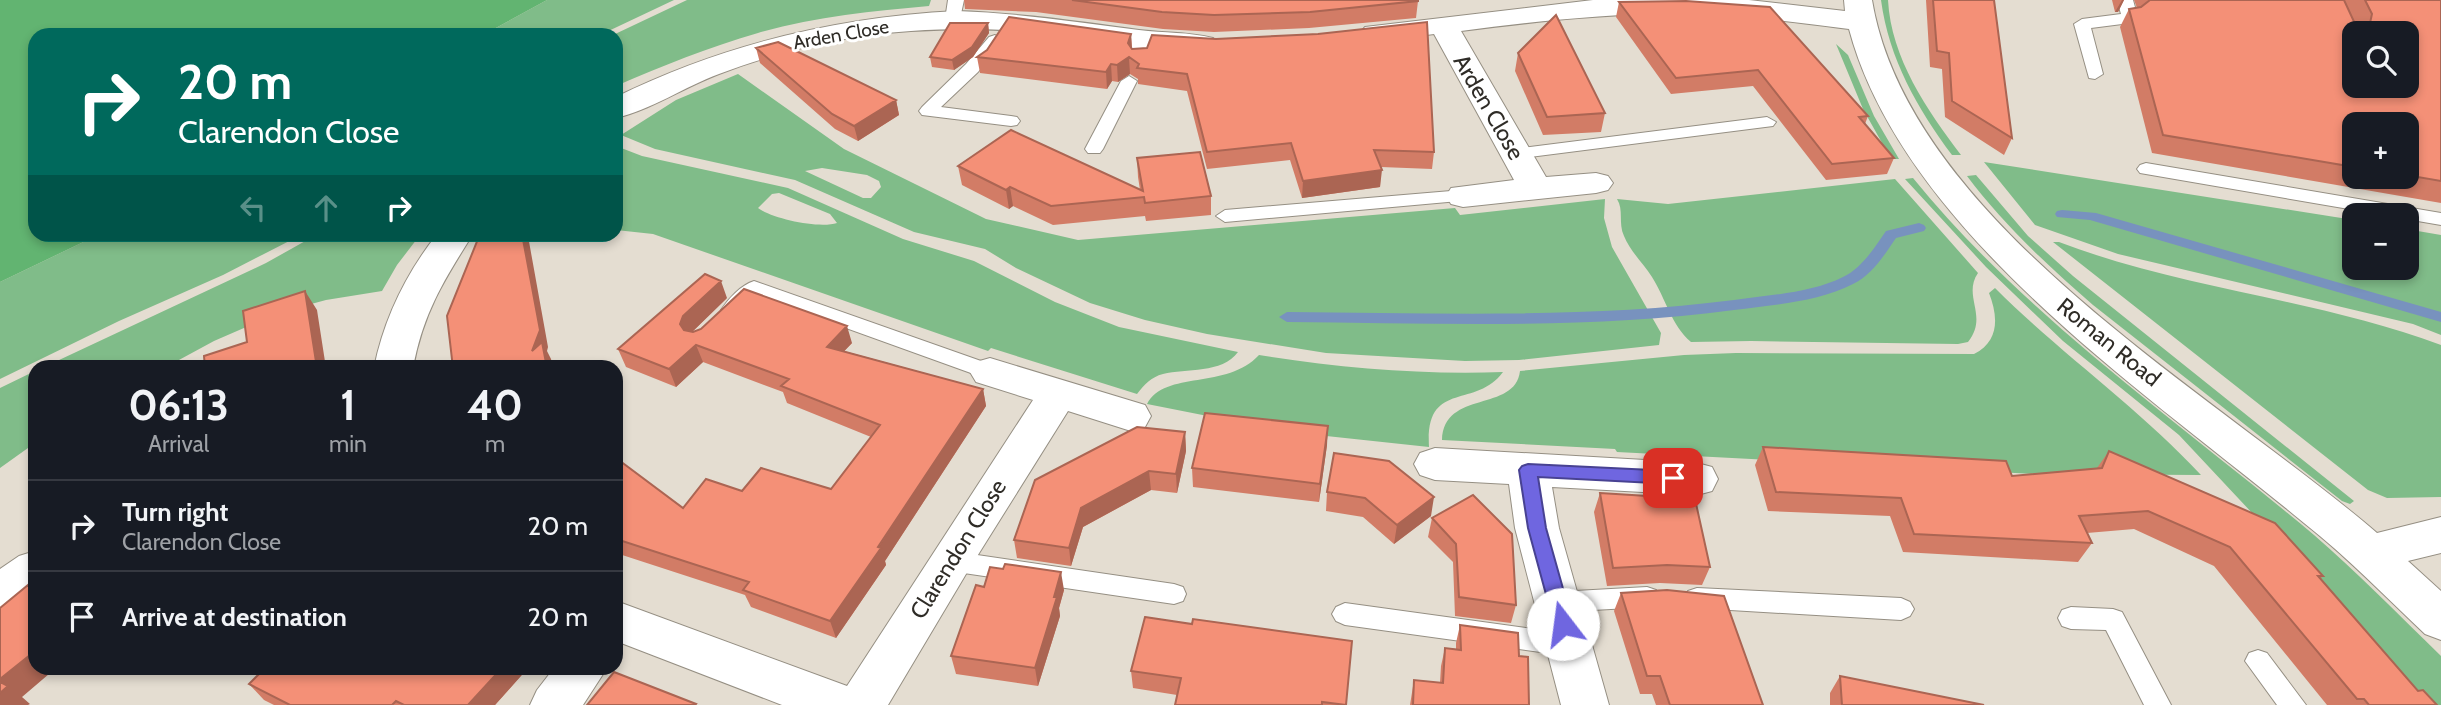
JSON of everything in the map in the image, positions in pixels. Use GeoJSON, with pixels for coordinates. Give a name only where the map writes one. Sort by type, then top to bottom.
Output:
{"type":"FeatureCollection","features":[{"type":"Feature","properties":{"kind":"street","name":"Arden Close"},"geometry":{"type":"LineString","coordinates":[[1343,37],[1581,5],[1859,11]]}},
{"type":"Feature","properties":{"kind":"street","name":"Arden Close"},"geometry":{"type":"LineString","coordinates":[[623,106],[687,75],[755,52],[955,10],[1143,50],[1229,44]]}},
{"type":"Feature","properties":{"kind":"street","name":"Roman Road"},"geometry":{"type":"LineString","coordinates":[[1859,11],[1879,74],[1918,145],[1955,195],[1998,244],[2067,308],[2369,553],[2441,620]]}},
{"type":"Feature","properties":{"kind":"street","name":"Arden Close"},"geometry":{"type":"LineString","coordinates":[[1443,25],[1536,189]]}},
{"type":"Feature","properties":{"kind":"street","name":"Arden Close"},"geometry":{"type":"LineString","coordinates":[[1463,196],[1596,183]]}},
{"type":"Feature","properties":{"kind":"street"},"geometry":{"type":"LineString","coordinates":[[394,360],[407,314],[430,271],[450,242]]}},
{"type":"Feature","properties":{"kind":"street"},"geometry":{"type":"LineString","coordinates":[[990,372],[1131,416]]}},
{"type":"Feature","properties":{"kind":"street","name":"Clarendon Close"},"geometry":{"type":"LineString","coordinates":[[862,705],[950,561],[1057,395]]}},
{"type":"Feature","properties":{"kind":"street"},"geometry":{"type":"LineString","coordinates":[[1436,464],[1697,479]]}},
{"type":"Feature","properties":{"kind":"street"},"geometry":{"type":"LineString","coordinates":[[1528,470],[1537,528],[1585,705]]}},
{"type":"Feature","properties":{"kind":"street"},"geometry":{"type":"LineString","coordinates":[[2369,553],[2441,535]]}},
{"type":"Feature","properties":{"kind":"street"},"geometry":{"type":"LineString","coordinates":[[0,593],[28,574]]}},
{"type":"Feature","properties":{"kind":"street"},"geometry":{"type":"LineString","coordinates":[[623,625],[839,705]]}},
{"type":"Feature","properties":{"kind":"street"},"geometry":{"type":"LineString","coordinates":[[554,705],[578,675]]}},
{"type":"Feature","properties":{"kind":"lane"},"geometry":{"type":"LineString","coordinates":[[2095,74],[2082,24],[2130,18],[2125,0]]}},
{"type":"Feature","properties":{"kind":"lane"},"geometry":{"type":"LineString","coordinates":[[1008,21],[981,62],[962,74],[928,111],[1011,121]]}},
{"type":"Feature","properties":{"kind":"lane"},"geometry":{"type":"LineString","coordinates":[[1094,149],[1129,81]]}},
{"type":"Feature","properties":{"kind":"lane"},"geometry":{"type":"LineString","coordinates":[[1515,154],[1767,122]]}},
{"type":"Feature","properties":{"kind":"lane"},"geometry":{"type":"LineString","coordinates":[[2146,169],[2441,219]]}},
{"type":"Feature","properties":{"kind":"lane"},"geometry":{"type":"LineString","coordinates":[[1225,216],[1463,196]]}},
{"type":"Feature","properties":{"kind":"lane"},"geometry":{"type":"LineString","coordinates":[[717,322],[754,288],[990,372]]}},
{"type":"Feature","properties":{"kind":"lane"},"geometry":{"type":"LineString","coordinates":[[950,561],[1174,594]]}},
{"type":"Feature","properties":{"kind":"lane"},"geometry":{"type":"LineString","coordinates":[[1345,614],[1563,624],[1660,596],[1901,609]]}},
{"type":"Feature","properties":{"kind":"lane"},"geometry":{"type":"LineString","coordinates":[[2071,618],[2113,620],[2158,705]]}},
{"type":"Feature","properties":{"kind":"lane"},"geometry":{"type":"LineString","coordinates":[[2258,661],[2293,705]]}},
{"type":"Feature","properties":{"kind":"green space"},"geometry":{"type":"Polygon","coordinates":[[[0,0],[547,0],[496,28],[28,28],[28,242],[83,242],[0,282],[0,0]]]}},
{"type":"Feature","properties":{"kind":"green space"},"geometry":{"type":"Polygon","coordinates":[[[547,0],[674,0],[615,28],[496,28],[547,0]]]}},
{"type":"Feature","properties":{"kind":"green space"},"geometry":{"type":"Polygon","coordinates":[[[687,0],[931,0],[929,6],[779,27],[722,44],[623,83],[623,30],[687,0]]]}},
{"type":"Feature","properties":{"kind":"green space"},"geometry":{"type":"Polygon","coordinates":[[[1881,0],[1888,0],[1903,63],[1924,101],[1961,155],[1952,155],[1906,82],[1891,42],[1881,0]]]}},
{"type":"Feature","properties":{"kind":"green space"},"geometry":{"type":"Polygon","coordinates":[[[1836,44],[1848,55],[1874,116],[1899,159],[1891,159],[1863,109],[1836,44]]]}},
{"type":"Feature","properties":{"kind":"green space"},"geometry":{"type":"Polygon","coordinates":[[[738,74],[844,149],[986,219],[1078,240],[1455,208],[1460,215],[1605,199],[1604,218],[1612,247],[1661,333],[1659,345],[1519,360],[1465,361],[1326,353],[1207,334],[1145,320],[1090,303],[1016,268],[985,249],[914,232],[795,180],[655,149],[623,134],[676,100],[738,74]],[[822,168],[805,171],[863,198],[871,198],[881,187],[879,181],[867,175],[822,168]]]}},
{"type":"Feature","properties":{"kind":"green space"},"geometry":{"type":"Polygon","coordinates":[[[623,149],[642,156],[788,188],[903,239],[974,261],[1055,302],[1119,327],[1238,352],[1223,364],[1213,367],[1159,375],[1137,394],[991,348],[988,351],[653,234],[623,231],[623,149]],[[779,193],[772,194],[758,208],[785,219],[808,224],[837,223],[830,214],[779,193]]]}},
{"type":"Feature","properties":{"kind":"green space"},"geometry":{"type":"Polygon","coordinates":[[[1984,162],[2342,218],[2342,280],[2419,280],[2419,231],[2441,235],[2441,335],[2413,324],[2118,254],[2035,225],[1984,162]]]}},
{"type":"Feature","properties":{"kind":"green space"},"geometry":{"type":"Polygon","coordinates":[[[1976,175],[2028,236],[2073,276],[2354,501],[2350,504],[2342,501],[2093,305],[2011,228],[1967,176],[1976,175]]]}},
{"type":"Feature","properties":{"kind":"green space"},"geometry":{"type":"Polygon","coordinates":[[[1913,178],[1957,229],[2004,277],[2105,366],[2314,535],[2441,656],[2441,705],[2432,705],[2179,435],[2063,341],[1986,267],[1905,179],[1913,178]]]}},
{"type":"Feature","properties":{"kind":"green space"},"geometry":{"type":"Polygon","coordinates":[[[1895,179],[1978,273],[1973,290],[1976,323],[1968,342],[1691,342],[1678,328],[1657,285],[1627,241],[1622,231],[1617,199],[1668,204],[1895,179]]]}},
{"type":"Feature","properties":{"kind":"green space"},"geometry":{"type":"Polygon","coordinates":[[[83,242],[287,242],[223,275],[39,360],[28,360],[28,365],[0,379],[0,282],[83,242]]]}},
{"type":"Feature","properties":{"kind":"green space"},"geometry":{"type":"Polygon","coordinates":[[[304,242],[415,242],[382,291],[326,300],[278,313],[214,341],[179,360],[59,360],[266,263],[304,242]]]}},
{"type":"Feature","properties":{"kind":"green space"},"geometry":{"type":"Polygon","coordinates":[[[2053,242],[2153,271],[2347,316],[2441,345],[2441,497],[2387,498],[2368,490],[2053,242]]]}},
{"type":"Feature","properties":{"kind":"green space"},"geometry":{"type":"Polygon","coordinates":[[[1995,288],[2152,426],[2201,475],[2036,474],[1442,440],[1446,424],[1454,414],[1506,392],[1515,384],[1520,371],[1684,355],[1736,353],[1974,354],[1989,342],[1993,335],[1995,319],[1989,293],[1995,288]]]}},
{"type":"Feature","properties":{"kind":"green space"},"geometry":{"type":"Polygon","coordinates":[[[1259,355],[1381,370],[1503,372],[1492,383],[1479,390],[1443,403],[1435,412],[1430,426],[1429,447],[1289,432],[1147,404],[1156,394],[1168,387],[1231,373],[1246,366],[1259,355]]]}},
{"type":"Feature","properties":{"kind":"green space"},"geometry":{"type":"Polygon","coordinates":[[[28,374],[28,448],[0,468],[0,388],[28,374]]]}},
{"type":"Feature","properties":{"kind":"building"},"geometry":{"type":"Polygon","coordinates":[[[1072,0],[1418,1],[1310,12],[1214,15],[1162,12],[1072,0]]]}},
{"type":"Feature","properties":{"kind":"building"},"geometry":{"type":"Polygon","coordinates":[[[1933,0],[1994,0],[2012,138],[1952,101],[1949,53],[1937,51],[1933,0]]]}},
{"type":"Feature","properties":{"kind":"building"},"geometry":{"type":"Polygon","coordinates":[[[2150,0],[2344,0],[2354,21],[2342,21],[2342,98],[2419,98],[2419,21],[2370,21],[2372,14],[2365,0],[2441,0],[2441,181],[2419,177],[2419,112],[2342,112],[2342,165],[2163,135],[2129,9],[2141,7],[2150,0]]]}},
{"type":"Feature","properties":{"kind":"building"},"geometry":{"type":"Polygon","coordinates":[[[1686,1],[1770,7],[1868,116],[1859,117],[1894,158],[1832,164],[1758,70],[1676,78],[1619,2],[1686,1]]]}},
{"type":"Feature","properties":{"kind":"building"},"geometry":{"type":"Polygon","coordinates":[[[1556,15],[1605,113],[1547,117],[1518,53],[1556,15]]]}},
{"type":"Feature","properties":{"kind":"building"},"geometry":{"type":"Polygon","coordinates":[[[1009,17],[1131,34],[1128,43],[1132,49],[1147,48],[1152,35],[1216,39],[1318,34],[1427,22],[1434,152],[1374,150],[1382,170],[1303,181],[1291,143],[1207,152],[1187,74],[1137,68],[1139,64],[1129,57],[1117,65],[1111,64],[1106,72],[977,57],[987,50],[1009,17]]]}},
{"type":"Feature","properties":{"kind":"building"},"geometry":{"type":"Polygon","coordinates":[[[950,23],[988,23],[972,47],[952,60],[930,57],[950,23]]]}},
{"type":"Feature","properties":{"kind":"building"},"geometry":{"type":"Polygon","coordinates":[[[778,42],[896,100],[854,126],[832,114],[756,48],[778,42]]]}},
{"type":"Feature","properties":{"kind":"building"},"geometry":{"type":"Polygon","coordinates":[[[1011,130],[1143,191],[1137,158],[1200,152],[1211,196],[1145,203],[1144,197],[1051,206],[1010,187],[1006,190],[958,166],[1011,130]]]}},
{"type":"Feature","properties":{"kind":"building"},"geometry":{"type":"Polygon","coordinates":[[[477,242],[524,242],[540,330],[532,351],[542,342],[545,360],[452,360],[447,316],[477,242]]]}},
{"type":"Feature","properties":{"kind":"building"},"geometry":{"type":"Polygon","coordinates":[[[705,274],[721,281],[683,316],[680,324],[684,330],[693,332],[701,329],[744,289],[847,326],[827,347],[983,389],[878,547],[881,548],[830,621],[743,590],[749,582],[623,541],[623,463],[683,508],[706,479],[742,491],[761,468],[831,489],[880,425],[781,386],[789,379],[696,345],[669,369],[618,349],[705,274]]]}},
{"type":"Feature","properties":{"kind":"building"},"geometry":{"type":"Polygon","coordinates":[[[305,291],[316,360],[204,360],[204,356],[247,342],[243,311],[305,291]]]}},
{"type":"Feature","properties":{"kind":"building"},"geometry":{"type":"Polygon","coordinates":[[[1205,413],[1328,426],[1320,484],[1192,468],[1205,413]]]}},
{"type":"Feature","properties":{"kind":"building"},"geometry":{"type":"Polygon","coordinates":[[[1137,427],[1185,432],[1176,474],[1149,471],[1081,508],[1069,548],[1014,540],[1035,480],[1137,427]]]}},
{"type":"Feature","properties":{"kind":"building"},"geometry":{"type":"Polygon","coordinates":[[[1763,447],[2006,461],[2012,476],[2102,468],[2109,451],[2275,523],[2323,576],[2318,576],[2418,691],[2423,690],[2437,705],[2369,705],[2364,699],[2357,699],[2230,547],[2148,511],[2079,516],[2092,543],[1914,534],[1901,498],[1776,492],[1763,447]]]}},
{"type":"Feature","properties":{"kind":"building"},"geometry":{"type":"Polygon","coordinates":[[[1334,453],[1389,461],[1434,497],[1397,525],[1365,498],[1327,492],[1334,453]]]}},
{"type":"Feature","properties":{"kind":"building"},"geometry":{"type":"Polygon","coordinates":[[[1600,493],[1695,499],[1710,567],[1667,565],[1613,568],[1600,493]]]}},
{"type":"Feature","properties":{"kind":"building"},"geometry":{"type":"Polygon","coordinates":[[[1473,495],[1512,534],[1516,605],[1459,597],[1456,544],[1432,518],[1473,495]]]}},
{"type":"Feature","properties":{"kind":"building"},"geometry":{"type":"Polygon","coordinates":[[[1005,564],[1061,572],[1054,597],[1057,597],[1035,668],[951,656],[976,585],[984,587],[990,567],[1003,569],[1005,564]]]}},
{"type":"Feature","properties":{"kind":"building"},"geometry":{"type":"Polygon","coordinates":[[[28,585],[28,657],[0,679],[0,608],[28,585]]]}},
{"type":"Feature","properties":{"kind":"building"},"geometry":{"type":"Polygon","coordinates":[[[1667,590],[1724,596],[1763,705],[1670,705],[1660,676],[1647,676],[1621,593],[1667,590]]]}},
{"type":"Feature","properties":{"kind":"building"},"geometry":{"type":"Polygon","coordinates":[[[1145,617],[1192,624],[1193,619],[1352,641],[1346,705],[1322,702],[1322,705],[1175,705],[1181,678],[1131,671],[1145,617]]]}},
{"type":"Feature","properties":{"kind":"building"},"geometry":{"type":"Polygon","coordinates":[[[1460,625],[1518,633],[1519,656],[1528,657],[1529,705],[1413,705],[1414,680],[1443,683],[1445,648],[1461,650],[1460,625]]]}},
{"type":"Feature","properties":{"kind":"building"},"geometry":{"type":"Polygon","coordinates":[[[258,675],[496,675],[468,705],[404,705],[396,701],[392,705],[290,705],[249,684],[258,675]]]}},
{"type":"Feature","properties":{"kind":"building"},"geometry":{"type":"Polygon","coordinates":[[[612,675],[622,675],[696,704],[695,705],[587,705],[612,675]]]}},
{"type":"Feature","properties":{"kind":"building"},"geometry":{"type":"Polygon","coordinates":[[[1840,676],[1984,705],[1842,705],[1840,676]]]}},
{"type":"Feature","properties":{"kind":"building"},"geometry":{"type":"Polygon","coordinates":[[[0,682],[8,686],[0,693],[0,682]]]}},
{"type":"Feature","properties":{"kind":"waterway"},"geometry":{"type":"LineString","coordinates":[[2062,214],[2091,216],[2441,317]]}},
{"type":"Feature","properties":{"kind":"waterway"},"geometry":{"type":"LineString","coordinates":[[1287,317],[1577,318],[1749,303],[1814,291],[1848,281],[1866,267],[1891,234],[1919,228]]}},
{"type":"Feature","properties":{"kind":"route"},"geometry":{"type":"LineString","coordinates":[[1563,624],[1537,528],[1528,470],[1673,478]]}}]}
